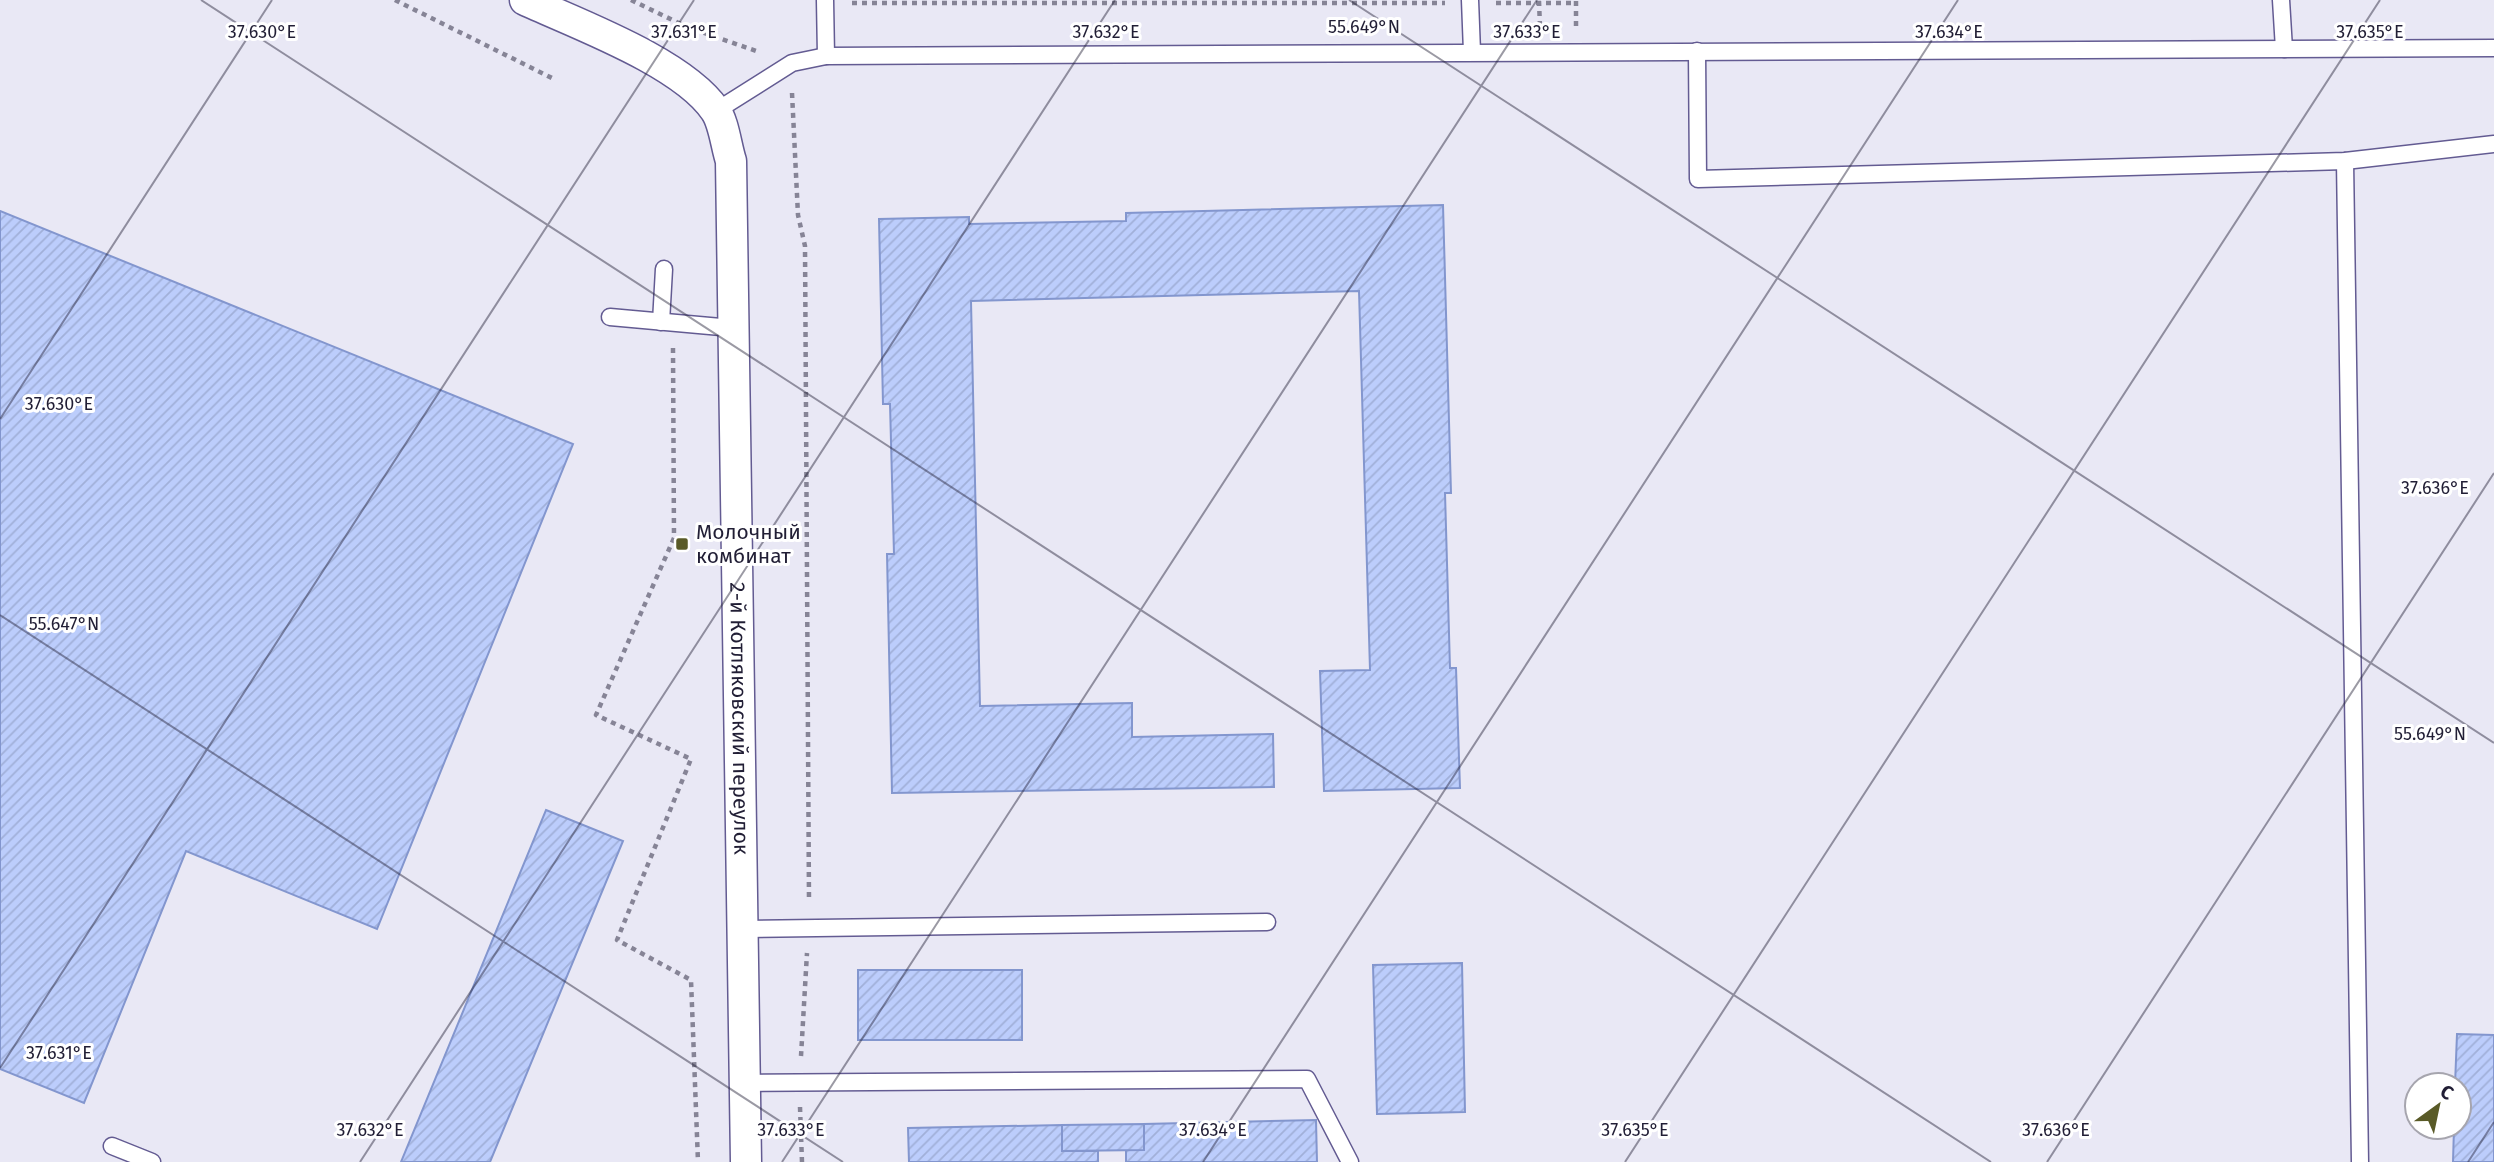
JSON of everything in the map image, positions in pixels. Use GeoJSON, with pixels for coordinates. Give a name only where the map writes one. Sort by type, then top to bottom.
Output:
{"type":"FeatureCollection","features":[{"type":"Feature","properties":{"kind":"street"},"geometry":{"type":"LineString","coordinates":[[525,0],[625,46],[662,67],[697,90],[716,111]]}},
{"type":"Feature","properties":{"kind":"street","name":"2-й Котляковский переулок"},"geometry":{"type":"LineString","coordinates":[[716,111],[731,161],[746,1162]]}},
{"type":"Feature","properties":{"kind":"lane"},"geometry":{"type":"LineString","coordinates":[[2281,0],[2284,49]]}},
{"type":"Feature","properties":{"kind":"lane"},"geometry":{"type":"LineString","coordinates":[[1470,1],[1472,52]]}},
{"type":"Feature","properties":{"kind":"lane"},"geometry":{"type":"LineString","coordinates":[[825,2],[825,56]]}},
{"type":"Feature","properties":{"kind":"lane"},"geometry":{"type":"LineString","coordinates":[[716,111],[792,63],[825,56],[2494,48]]}},
{"type":"Feature","properties":{"kind":"lane"},"geometry":{"type":"LineString","coordinates":[[1697,51],[1698,179],[2345,162],[2494,144]]}},
{"type":"Feature","properties":{"kind":"lane"},"geometry":{"type":"LineString","coordinates":[[2345,162],[2360,1162]]}},
{"type":"Feature","properties":{"kind":"lane"},"geometry":{"type":"LineString","coordinates":[[664,269],[667,322]]}},
{"type":"Feature","properties":{"kind":"lane"},"geometry":{"type":"LineString","coordinates":[[610,317],[732,328]]}},
{"type":"Feature","properties":{"kind":"lane"},"geometry":{"type":"LineString","coordinates":[[741,929],[1267,922]]}},
{"type":"Feature","properties":{"kind":"lane"},"geometry":{"type":"LineString","coordinates":[[744,1083],[1307,1079],[1350,1162]]}},
{"type":"Feature","properties":{"kind":"lane"},"geometry":{"type":"LineString","coordinates":[[112,1146],[152,1162]]}},
{"type":"Feature","properties":{"kind":"path"},"geometry":{"type":"LineString","coordinates":[[395,0],[556,80]]}},
{"type":"Feature","properties":{"kind":"path"},"geometry":{"type":"LineString","coordinates":[[631,0],[687,27],[792,63],[798,215],[805,246],[809,928],[799,1082],[802,1162]]}},
{"type":"Feature","properties":{"kind":"path"},"geometry":{"type":"LineString","coordinates":[[825,2],[1576,0]]}},
{"type":"Feature","properties":{"kind":"path"},"geometry":{"type":"LineString","coordinates":[[667,322],[674,538],[596,715],[691,760],[617,940],[691,980],[698,1162]]}},
{"type":"Feature","properties":{"kind":"building"},"geometry":{"type":"Polygon","coordinates":[[[1443,205],[1451,493],[1445,493],[1450,668],[1456,668],[1460,788],[1324,791],[1320,671],[1370,670],[1359,291],[971,301],[980,706],[1132,703],[1132,737],[1273,734],[1274,787],[892,793],[887,554],[894,554],[890,404],[883,404],[879,219],[969,217],[969,224],[1126,221],[1126,213],[1443,205]]]}},
{"type":"Feature","properties":{"kind":"building"},"geometry":{"type":"Polygon","coordinates":[[[0,211],[573,444],[377,929],[186,851],[84,1103],[0,1069],[0,211]]]}},
{"type":"Feature","properties":{"kind":"building"},"geometry":{"type":"Polygon","coordinates":[[[546,810],[623,841],[490,1162],[401,1162],[546,810]]]}},
{"type":"Feature","properties":{"kind":"building"},"geometry":{"type":"Polygon","coordinates":[[[1462,963],[1465,1112],[1377,1114],[1373,965],[1462,963]]]}},
{"type":"Feature","properties":{"kind":"building"},"geometry":{"type":"Polygon","coordinates":[[[858,970],[1022,970],[1022,1040],[858,1040],[858,970]]]}},
{"type":"Feature","properties":{"kind":"building"},"geometry":{"type":"Polygon","coordinates":[[[2457,1034],[2494,1035],[2494,1162],[2453,1162],[2454,1141],[2473,1141],[2473,1071],[2456,1071],[2457,1034]]]}},
{"type":"Feature","properties":{"kind":"building"},"geometry":{"type":"Polygon","coordinates":[[[1316,1120],[1317,1162],[1126,1162],[1126,1150],[1144,1150],[1144,1124],[1316,1120]]]}},
{"type":"Feature","properties":{"kind":"building"},"geometry":{"type":"Polygon","coordinates":[[[1144,1124],[1144,1150],[1062,1151],[1062,1125],[1144,1124]]]}},
{"type":"Feature","properties":{"kind":"building"},"geometry":{"type":"Polygon","coordinates":[[[1062,1125],[1062,1151],[1098,1151],[1098,1162],[909,1162],[908,1128],[1062,1125]]]}},
{"type":"Feature","properties":{"kind":"place","name":"Молочный комбинат"},"geometry":{"type":"Point","coordinates":[682,544]}}]}
